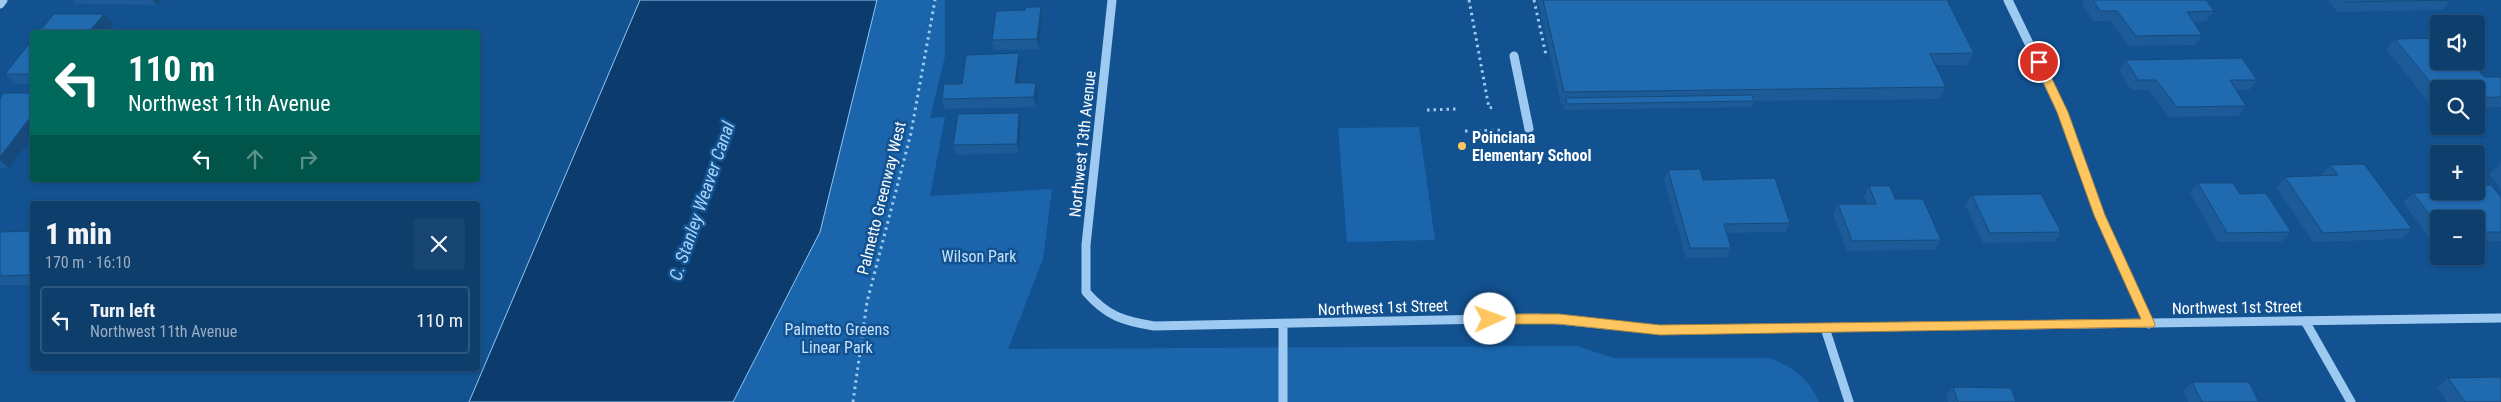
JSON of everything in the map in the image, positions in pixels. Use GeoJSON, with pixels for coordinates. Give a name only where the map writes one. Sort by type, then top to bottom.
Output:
{"type":"FeatureCollection","features":[{"type":"Feature","properties":{"kind":"street"},"geometry":{"type":"LineString","coordinates":[[0,4],[3,0]]}},
{"type":"Feature","properties":{"kind":"street","name":"Northwest 13th Avenue"},"geometry":{"type":"LineString","coordinates":[[1086,292],[1086,245],[1112,0]]}},
{"type":"Feature","properties":{"kind":"street"},"geometry":{"type":"LineString","coordinates":[[2008,0],[2062,112],[2099,215],[2149,324]]}},
{"type":"Feature","properties":{"kind":"street"},"geometry":{"type":"LineString","coordinates":[[1514,56],[1529,129]]}},
{"type":"Feature","properties":{"kind":"street","name":"Northwest 1st Street"},"geometry":{"type":"LineString","coordinates":[[1086,292],[1100,308],[1124,321],[1154,326],[1283,325],[1538,318],[1660,330],[2501,318]]}},
{"type":"Feature","properties":{"kind":"street"},"geometry":{"type":"LineString","coordinates":[[2305,322],[2351,402]]}},
{"type":"Feature","properties":{"kind":"street"},"geometry":{"type":"LineString","coordinates":[[1283,325],[1283,402]]}},
{"type":"Feature","properties":{"kind":"street"},"geometry":{"type":"LineString","coordinates":[[1825,328],[1849,402]]}},
{"type":"Feature","properties":{"kind":"path","name":"Palmetto Greenway West"},"geometry":{"type":"LineString","coordinates":[[853,402],[868,302],[911,133],[936,0]]}},
{"type":"Feature","properties":{"kind":"path"},"geometry":{"type":"LineString","coordinates":[[1469,0],[1489,108],[1494,107]]}},
{"type":"Feature","properties":{"kind":"path"},"geometry":{"type":"LineString","coordinates":[[1534,0],[1546,55]]}},
{"type":"Feature","properties":{"kind":"path"},"geometry":{"type":"LineString","coordinates":[[1427,110],[1456,109]]}},
{"type":"Feature","properties":{"kind":"path"},"geometry":{"type":"LineString","coordinates":[[1465,131],[1499,130]]}},
{"type":"Feature","properties":{"kind":"green space","name":"Wilson Park"},"geometry":{"type":"Polygon","coordinates":[[[877,0],[945,0],[945,56],[930,118],[945,117],[930,196],[1052,189],[1043,259],[1008,349],[1577,346],[1613,358],[1769,358],[1786,365],[1799,374],[1819,402],[733,402],[820,232],[877,0]]]}},
{"type":"Feature","properties":{"kind":"green space"},"geometry":{"type":"Polygon","coordinates":[[[1419,127],[1435,240],[1347,242],[1338,128],[1419,127]]]}},
{"type":"Feature","properties":{"kind":"water","name":"C. Stanley Weaver Canal"},"geometry":{"type":"Polygon","coordinates":[[[640,0],[877,0],[820,232],[733,402],[469,402],[640,0]]]}},
{"type":"Feature","properties":{"kind":"building"},"geometry":{"type":"Polygon","coordinates":[[[1543,0],[1947,0],[1974,53],[1930,54],[1946,87],[1564,92],[1543,0]]]}},
{"type":"Feature","properties":{"kind":"building"},"geometry":{"type":"Polygon","coordinates":[[[2093,0],[2206,0],[2214,11],[2187,12],[2202,35],[2136,36],[2117,11],[2100,11],[2093,0]]]}},
{"type":"Feature","properties":{"kind":"building"},"geometry":{"type":"Polygon","coordinates":[[[2344,0],[2452,0],[2345,2],[2344,0]]]}},
{"type":"Feature","properties":{"kind":"building"},"geometry":{"type":"Polygon","coordinates":[[[1026,7],[1041,7],[1037,39],[992,40],[996,11],[1025,10],[1026,7]]]}},
{"type":"Feature","properties":{"kind":"building"},"geometry":{"type":"Polygon","coordinates":[[[54,14],[104,14],[91,30],[41,30],[54,14]]]}},
{"type":"Feature","properties":{"kind":"building"},"geometry":{"type":"Polygon","coordinates":[[[2430,38],[2430,70],[2478,70],[2484,77],[2501,77],[2501,97],[2485,98],[2485,80],[2430,80],[2430,82],[2395,39],[2430,38]]]}},
{"type":"Feature","properties":{"kind":"building"},"geometry":{"type":"Polygon","coordinates":[[[30,43],[30,74],[5,74],[30,43]]]}},
{"type":"Feature","properties":{"kind":"building"},"geometry":{"type":"Polygon","coordinates":[[[1019,53],[1015,83],[1036,83],[1034,97],[942,99],[944,84],[962,84],[966,55],[1019,53]]]}},
{"type":"Feature","properties":{"kind":"building"},"geometry":{"type":"Polygon","coordinates":[[[2242,58],[2257,80],[2230,80],[2246,106],[2177,107],[2156,80],[2138,80],[2126,60],[2242,58]]]}},
{"type":"Feature","properties":{"kind":"building"},"geometry":{"type":"Polygon","coordinates":[[[4,93],[30,93],[30,118],[0,157],[0,98],[4,93]]]}},
{"type":"Feature","properties":{"kind":"building"},"geometry":{"type":"Polygon","coordinates":[[[1752,95],[1754,101],[1567,104],[1566,98],[1752,95]]]}},
{"type":"Feature","properties":{"kind":"building"},"geometry":{"type":"Polygon","coordinates":[[[1019,113],[1017,144],[953,145],[958,114],[1019,113]]]}},
{"type":"Feature","properties":{"kind":"building"},"geometry":{"type":"Polygon","coordinates":[[[2364,164],[2412,229],[2323,233],[2285,177],[2338,175],[2330,165],[2364,164]]]}},
{"type":"Feature","properties":{"kind":"building"},"geometry":{"type":"Polygon","coordinates":[[[1700,169],[1703,180],[1775,178],[1790,223],[1724,224],[1731,248],[1690,248],[1668,170],[1700,169]]]}},
{"type":"Feature","properties":{"kind":"building"},"geometry":{"type":"Polygon","coordinates":[[[2198,183],[2233,183],[2240,194],[2266,193],[2291,232],[2227,233],[2198,183]]]}},
{"type":"Feature","properties":{"kind":"building"},"geometry":{"type":"Polygon","coordinates":[[[2485,185],[2491,185],[2501,197],[2501,232],[2485,232],[2485,210],[2430,210],[2430,215],[2413,193],[2430,193],[2430,200],[2485,200],[2485,185]]]}},
{"type":"Feature","properties":{"kind":"building"},"geometry":{"type":"Polygon","coordinates":[[[1869,186],[1890,186],[1895,199],[1923,199],[1941,240],[1852,241],[1838,204],[1876,204],[1869,186]]]}},
{"type":"Feature","properties":{"kind":"building"},"geometry":{"type":"Polygon","coordinates":[[[2041,194],[2061,232],[1990,233],[1972,195],[2041,194]]]}},
{"type":"Feature","properties":{"kind":"building"},"geometry":{"type":"Polygon","coordinates":[[[30,231],[30,275],[0,276],[0,232],[30,231]]]}},
{"type":"Feature","properties":{"kind":"building"},"geometry":{"type":"Polygon","coordinates":[[[2501,377],[2501,402],[2465,402],[2448,378],[2501,377]]]}},
{"type":"Feature","properties":{"kind":"building"},"geometry":{"type":"Polygon","coordinates":[[[2192,382],[2249,382],[2259,402],[2202,402],[2192,382]]]}},
{"type":"Feature","properties":{"kind":"building"},"geometry":{"type":"Polygon","coordinates":[[[1953,387],[2011,388],[2016,402],[1958,402],[1953,387]]]}},
{"type":"Feature","properties":{"kind":"place","name":"Poinciana Elementary School"},"geometry":{"type":"Point","coordinates":[1462,146]}},
{"type":"Feature","properties":{"kind":"route"},"geometry":{"type":"LineString","coordinates":[[1490,319],[1559,319],[1660,330],[2149,324],[2099,215],[2062,112],[2039,62]]}},
{"type":"Feature","properties":{"kind":"park label","name":"Palmetto Greens Linear Park"},"geometry":{"type":"Point","coordinates":[837,338]}}]}
